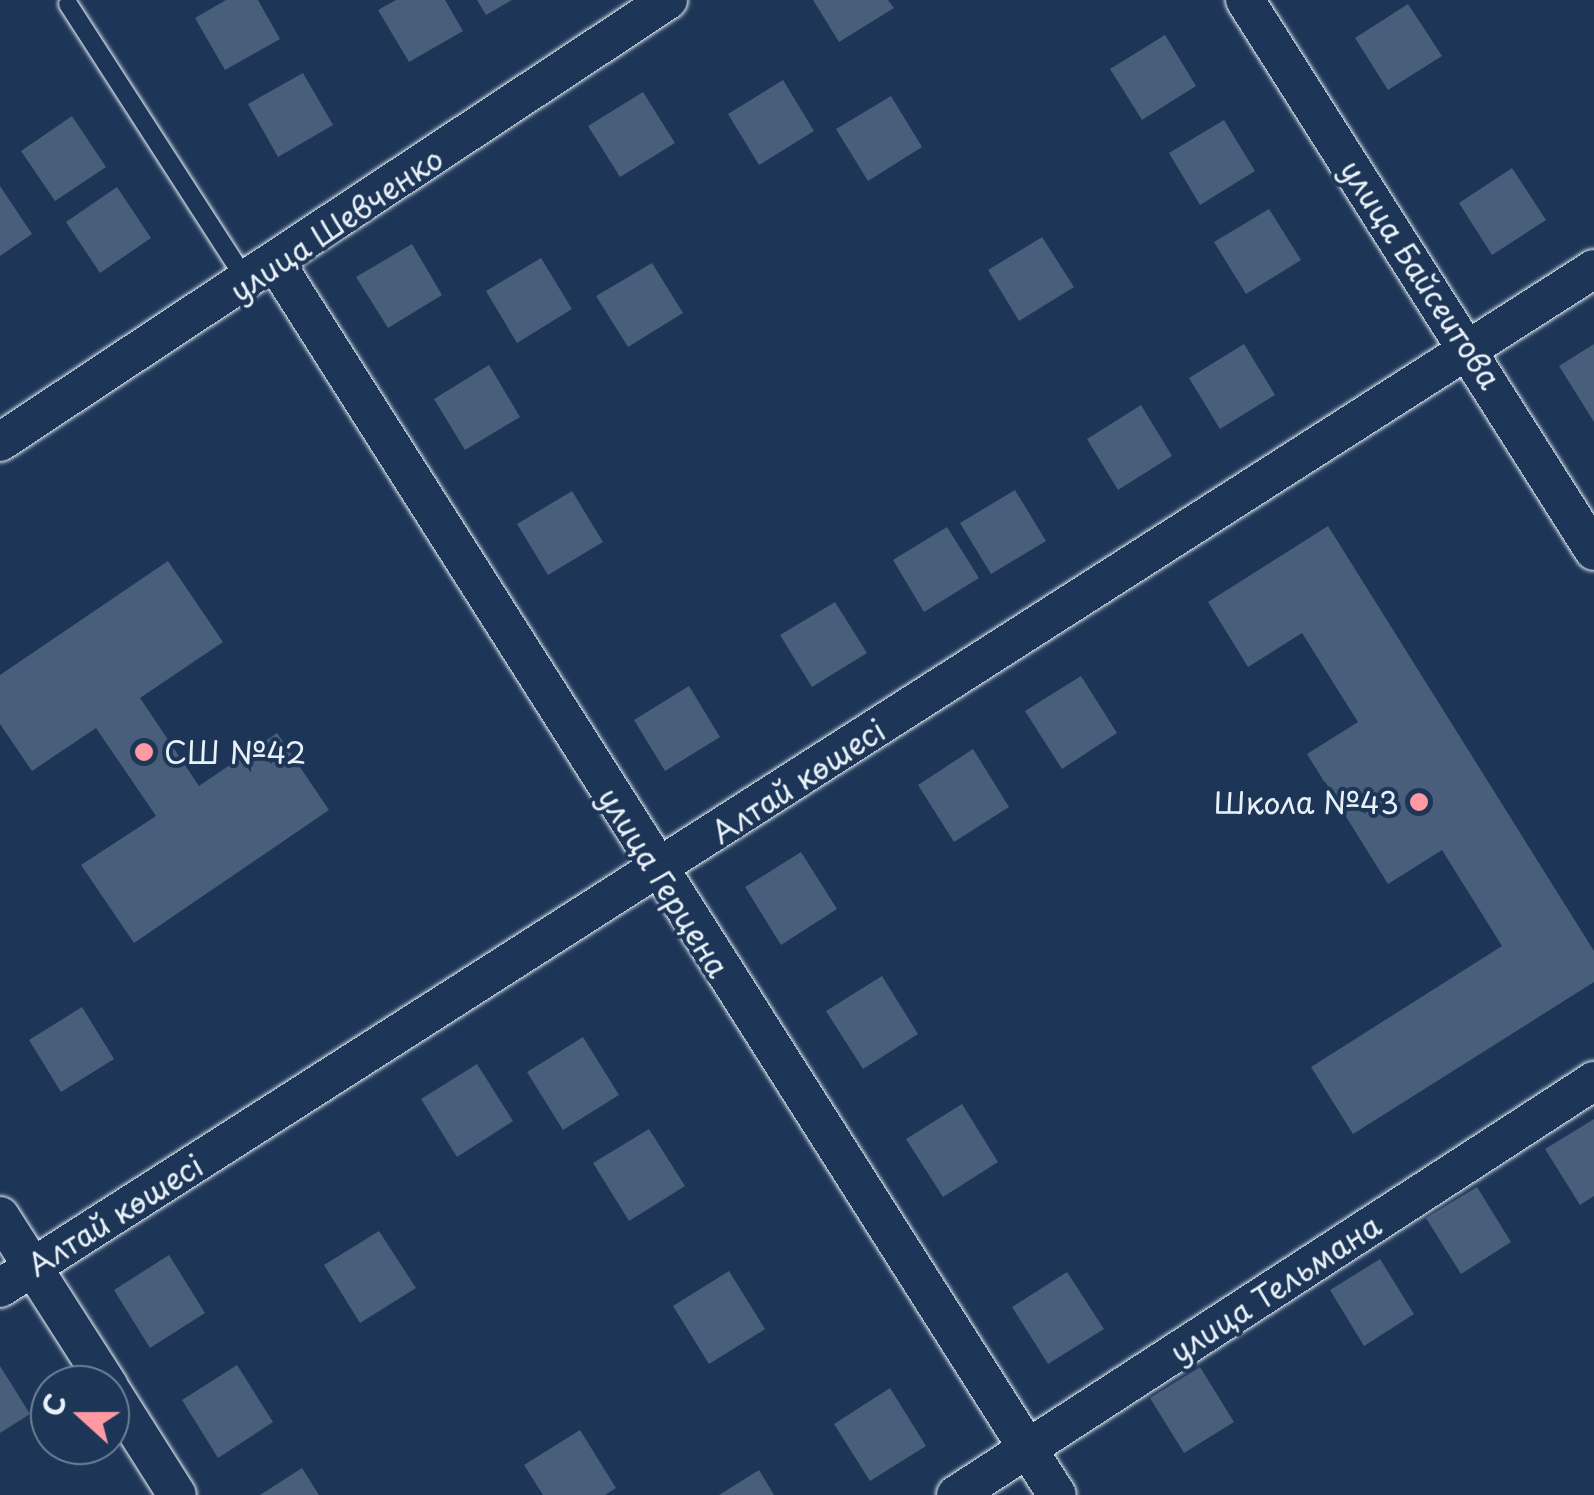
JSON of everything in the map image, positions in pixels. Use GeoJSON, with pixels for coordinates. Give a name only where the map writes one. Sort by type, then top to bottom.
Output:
{"type":"FeatureCollection","features":[{"type":"Feature","properties":{"kind":"street","name":"улица Шевченко"},"geometry":{"type":"LineString","coordinates":[[0,442],[262,274],[668,0]]}},
{"type":"Feature","properties":{"kind":"street","name":"улица Байсеитова"},"geometry":{"type":"LineString","coordinates":[[1245,0],[1471,350],[1594,551]]}},
{"type":"Feature","properties":{"kind":"street","name":"Алтай көшесі"},"geometry":{"type":"LineString","coordinates":[[0,1288],[1594,269]]}},
{"type":"Feature","properties":{"kind":"street","name":"улица Герцена"},"geometry":{"type":"LineString","coordinates":[[262,274],[656,872],[1057,1495]]}},
{"type":"Feature","properties":{"kind":"street","name":"улица Тельмана"},"geometry":{"type":"LineString","coordinates":[[956,1495],[1594,1081]]}},
{"type":"Feature","properties":{"kind":"street"},"geometry":{"type":"LineString","coordinates":[[0,1216],[95,1365]]}},
{"type":"Feature","properties":{"kind":"street"},"geometry":{"type":"LineString","coordinates":[[130,1420],[178,1495]]}},
{"type":"Feature","properties":{"kind":"lane"},"geometry":{"type":"LineString","coordinates":[[68,4],[262,274]]}},
{"type":"Feature","properties":{"kind":"building"},"geometry":{"type":"Polygon","coordinates":[[[226,0],[258,0],[280,39],[225,70],[195,18],[226,0]]]}},
{"type":"Feature","properties":{"kind":"building"},"geometry":{"type":"Polygon","coordinates":[[[396,0],[445,0],[463,31],[409,62],[378,10],[396,0]]]}},
{"type":"Feature","properties":{"kind":"building"},"geometry":{"type":"Polygon","coordinates":[[[477,0],[512,0],[486,15],[477,0]]]}},
{"type":"Feature","properties":{"kind":"building"},"geometry":{"type":"Polygon","coordinates":[[[813,0],[888,0],[894,8],[839,42],[813,0]]]}},
{"type":"Feature","properties":{"kind":"building"},"geometry":{"type":"Polygon","coordinates":[[[1408,4],[1442,56],[1388,90],[1355,38],[1408,4]]]}},
{"type":"Feature","properties":{"kind":"building"},"geometry":{"type":"Polygon","coordinates":[[[1165,35],[1196,86],[1142,120],[1110,69],[1165,35]]]}},
{"type":"Feature","properties":{"kind":"building"},"geometry":{"type":"Polygon","coordinates":[[[303,73],[333,125],[278,157],[248,104],[303,73]]]}},
{"type":"Feature","properties":{"kind":"building"},"geometry":{"type":"Polygon","coordinates":[[[783,80],[814,131],[759,165],[728,114],[783,80]]]}},
{"type":"Feature","properties":{"kind":"building"},"geometry":{"type":"Polygon","coordinates":[[[643,92],[675,143],[620,177],[588,126],[643,92]]]}},
{"type":"Feature","properties":{"kind":"building"},"geometry":{"type":"Polygon","coordinates":[[[891,96],[922,147],[868,181],[836,129],[891,96]]]}},
{"type":"Feature","properties":{"kind":"building"},"geometry":{"type":"Polygon","coordinates":[[[72,116],[106,167],[55,201],[21,151],[72,116]]]}},
{"type":"Feature","properties":{"kind":"building"},"geometry":{"type":"Polygon","coordinates":[[[1224,120],[1255,171],[1200,205],[1169,153],[1224,120]]]}},
{"type":"Feature","properties":{"kind":"building"},"geometry":{"type":"Polygon","coordinates":[[[1512,168],[1546,220],[1492,255],[1459,203],[1512,168]]]}},
{"type":"Feature","properties":{"kind":"building"},"geometry":{"type":"Polygon","coordinates":[[[0,186],[32,234],[0,256],[0,186]]]}},
{"type":"Feature","properties":{"kind":"building"},"geometry":{"type":"Polygon","coordinates":[[[117,187],[151,238],[100,273],[66,222],[117,187]]]}},
{"type":"Feature","properties":{"kind":"building"},"geometry":{"type":"Polygon","coordinates":[[[1269,209],[1301,260],[1246,294],[1214,242],[1269,209]]]}},
{"type":"Feature","properties":{"kind":"building"},"geometry":{"type":"Polygon","coordinates":[[[1042,237],[1074,287],[1019,321],[988,270],[1042,237]]]}},
{"type":"Feature","properties":{"kind":"building"},"geometry":{"type":"Polygon","coordinates":[[[412,244],[442,295],[388,328],[356,277],[412,244]]]}},
{"type":"Feature","properties":{"kind":"building"},"geometry":{"type":"Polygon","coordinates":[[[541,258],[572,309],[517,343],[486,291],[541,258]]]}},
{"type":"Feature","properties":{"kind":"building"},"geometry":{"type":"Polygon","coordinates":[[[652,263],[683,313],[628,347],[596,296],[652,263]]]}},
{"type":"Feature","properties":{"kind":"building"},"geometry":{"type":"Polygon","coordinates":[[[1244,344],[1275,395],[1220,429],[1189,378],[1244,344]]]}},
{"type":"Feature","properties":{"kind":"building"},"geometry":{"type":"Polygon","coordinates":[[[1594,344],[1594,422],[1559,366],[1594,344]]]}},
{"type":"Feature","properties":{"kind":"building"},"geometry":{"type":"Polygon","coordinates":[[[489,365],[520,417],[465,450],[434,399],[489,365]]]}},
{"type":"Feature","properties":{"kind":"building"},"geometry":{"type":"Polygon","coordinates":[[[1141,405],[1172,456],[1118,490],[1087,439],[1141,405]]]}},
{"type":"Feature","properties":{"kind":"building"},"geometry":{"type":"Polygon","coordinates":[[[1015,490],[1046,541],[991,574],[960,523],[1015,490]]]}},
{"type":"Feature","properties":{"kind":"building"},"geometry":{"type":"Polygon","coordinates":[[[572,491],[603,542],[548,575],[517,524],[572,491]]]}},
{"type":"Feature","properties":{"kind":"building","name":"Школа №43"},"geometry":{"type":"Polygon","coordinates":[[[1328,526],[1594,951],[1594,982],[1353,1134],[1311,1067],[1502,946],[1442,850],[1388,884],[1307,754],[1358,722],[1302,633],[1248,667],[1208,602],[1328,526]]]}},
{"type":"Feature","properties":{"kind":"building"},"geometry":{"type":"Polygon","coordinates":[[[947,527],[979,578],[924,612],[893,560],[947,527]]]}},
{"type":"Feature","properties":{"kind":"building","name":"СШ №42"},"geometry":{"type":"Polygon","coordinates":[[[168,561],[223,642],[140,698],[199,786],[277,733],[329,810],[134,943],[81,865],[156,816],[96,728],[32,771],[0,724],[0,675],[168,561]]]}},
{"type":"Feature","properties":{"kind":"building"},"geometry":{"type":"Polygon","coordinates":[[[835,602],[867,653],[812,687],[780,635],[835,602]]]}},
{"type":"Feature","properties":{"kind":"building"},"geometry":{"type":"Polygon","coordinates":[[[1081,676],[1117,733],[1062,769],[1025,711],[1081,676]]]}},
{"type":"Feature","properties":{"kind":"building"},"geometry":{"type":"Polygon","coordinates":[[[689,686],[720,737],[665,771],[634,720],[689,686]]]}},
{"type":"Feature","properties":{"kind":"building"},"geometry":{"type":"Polygon","coordinates":[[[973,749],[1009,807],[954,842],[918,785],[973,749]]]}},
{"type":"Feature","properties":{"kind":"building"},"geometry":{"type":"Polygon","coordinates":[[[801,852],[837,909],[781,945],[745,887],[801,852]]]}},
{"type":"Feature","properties":{"kind":"building"},"geometry":{"type":"Polygon","coordinates":[[[882,976],[918,1034],[863,1069],[826,1011],[882,976]]]}},
{"type":"Feature","properties":{"kind":"building"},"geometry":{"type":"Polygon","coordinates":[[[82,1007],[114,1059],[61,1092],[29,1040],[82,1007]]]}},
{"type":"Feature","properties":{"kind":"building"},"geometry":{"type":"Polygon","coordinates":[[[583,1037],[619,1095],[563,1130],[527,1072],[583,1037]]]}},
{"type":"Feature","properties":{"kind":"building"},"geometry":{"type":"Polygon","coordinates":[[[477,1064],[513,1121],[457,1157],[421,1099],[477,1064]]]}},
{"type":"Feature","properties":{"kind":"building"},"geometry":{"type":"Polygon","coordinates":[[[962,1104],[998,1162],[943,1197],[906,1139],[962,1104]]]}},
{"type":"Feature","properties":{"kind":"building"},"geometry":{"type":"Polygon","coordinates":[[[1594,1119],[1594,1196],[1580,1205],[1545,1149],[1594,1119]]]}},
{"type":"Feature","properties":{"kind":"building"},"geometry":{"type":"Polygon","coordinates":[[[649,1129],[685,1186],[629,1221],[593,1163],[649,1129]]]}},
{"type":"Feature","properties":{"kind":"building"},"geometry":{"type":"Polygon","coordinates":[[[1477,1187],[1511,1242],[1461,1274],[1426,1218],[1477,1187]]]}},
{"type":"Feature","properties":{"kind":"building"},"geometry":{"type":"Polygon","coordinates":[[[379,1231],[416,1288],[360,1323],[324,1265],[379,1231]]]}},
{"type":"Feature","properties":{"kind":"building"},"geometry":{"type":"Polygon","coordinates":[[[169,1255],[205,1313],[150,1348],[114,1290],[169,1255]]]}},
{"type":"Feature","properties":{"kind":"building"},"geometry":{"type":"Polygon","coordinates":[[[1380,1259],[1414,1314],[1364,1346],[1330,1290],[1380,1259]]]}},
{"type":"Feature","properties":{"kind":"building"},"geometry":{"type":"Polygon","coordinates":[[[729,1271],[765,1329],[709,1364],[673,1306],[729,1271]]]}},
{"type":"Feature","properties":{"kind":"building"},"geometry":{"type":"Polygon","coordinates":[[[1067,1272],[1104,1329],[1048,1364],[1012,1307],[1067,1272]]]}},
{"type":"Feature","properties":{"kind":"building"},"geometry":{"type":"Polygon","coordinates":[[[237,1365],[273,1422],[218,1458],[182,1400],[237,1365]]]}},
{"type":"Feature","properties":{"kind":"building"},"geometry":{"type":"Polygon","coordinates":[[[0,1366],[30,1414],[0,1433],[0,1366]]]}},
{"type":"Feature","properties":{"kind":"building"},"geometry":{"type":"Polygon","coordinates":[[[1200,1367],[1234,1422],[1184,1453],[1150,1398],[1200,1367]]]}},
{"type":"Feature","properties":{"kind":"building"},"geometry":{"type":"Polygon","coordinates":[[[890,1388],[926,1446],[870,1481],[834,1424],[890,1388]]]}},
{"type":"Feature","properties":{"kind":"building"},"geometry":{"type":"Polygon","coordinates":[[[580,1430],[616,1488],[605,1495],[543,1495],[524,1465],[580,1430]]]}},
{"type":"Feature","properties":{"kind":"building"},"geometry":{"type":"Polygon","coordinates":[[[302,1468],[319,1495],[260,1495],[302,1468]]]}},
{"type":"Feature","properties":{"kind":"building"},"geometry":{"type":"Polygon","coordinates":[[[759,1470],[774,1495],[719,1495],[759,1470]]]}},
{"type":"Feature","properties":{"kind":"place","name":"СШ №42"},"geometry":{"type":"Point","coordinates":[144,752]}},
{"type":"Feature","properties":{"kind":"place","name":"Школа №43"},"geometry":{"type":"Point","coordinates":[1419,802]}}]}
